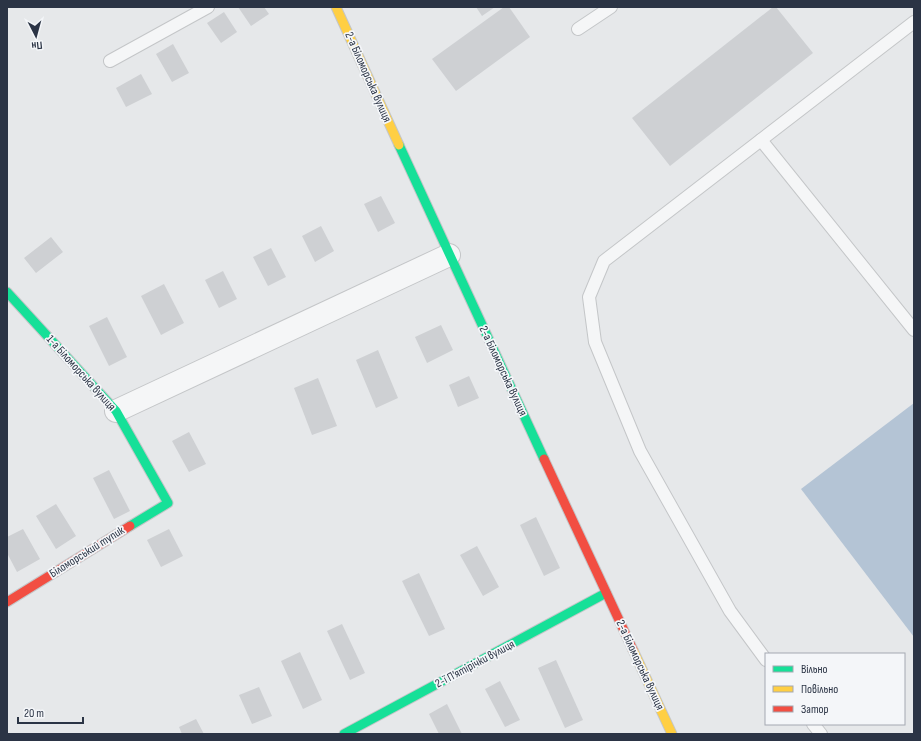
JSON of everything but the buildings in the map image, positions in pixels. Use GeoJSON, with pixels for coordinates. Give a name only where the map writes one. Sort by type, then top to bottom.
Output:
{"type":"FeatureCollection","features":[{"type":"Feature","properties":{"kind":"street","name":"2-а Біломорська вулиця"},"geometry":{"type":"LineString","coordinates":[[336,7],[449,255],[672,734]]}},
{"type":"Feature","properties":{"kind":"street"},"geometry":{"type":"LineString","coordinates":[[116,411],[449,255]]}},
{"type":"Feature","properties":{"kind":"street","name":"1-а Біломорська вулиця"},"geometry":{"type":"LineString","coordinates":[[7,292],[116,411],[168,503]]}},
{"type":"Feature","properties":{"kind":"street","name":"Біломорський тупик"},"geometry":{"type":"LineString","coordinates":[[7,602],[168,503]]}},
{"type":"Feature","properties":{"kind":"street","name":"2-ї П’ятірічки вулиця"},"geometry":{"type":"LineString","coordinates":[[344,734],[606,593]]}},
{"type":"Feature","properties":{"kind":"lane"},"geometry":{"type":"LineString","coordinates":[[110,60],[208,7]]}},
{"type":"Feature","properties":{"kind":"lane"},"geometry":{"type":"LineString","coordinates":[[578,29],[611,7]]}},
{"type":"Feature","properties":{"kind":"lane"},"geometry":{"type":"LineString","coordinates":[[765,659],[730,611],[640,451],[595,342],[589,296],[604,261],[914,22]]}},
{"type":"Feature","properties":{"kind":"lane"},"geometry":{"type":"LineString","coordinates":[[760,140],[914,330]]}},
{"type":"Feature","properties":{"kind":"lane"},"geometry":{"type":"LineString","coordinates":[[814,725],[821,734]]}},
{"type":"Feature","properties":{"kind":"water"},"geometry":{"type":"Polygon","coordinates":[[[914,403],[914,637],[801,489],[914,403]]]}},
{"type":"Feature","properties":{"kind":"traffic: fast"},"geometry":{"type":"LineString","coordinates":[[399,145],[544,459]]}},
{"type":"Feature","properties":{"kind":"traffic: fast"},"geometry":{"type":"LineString","coordinates":[[7,292],[116,411],[168,503],[130,526]]}},
{"type":"Feature","properties":{"kind":"traffic: fast"},"geometry":{"type":"LineString","coordinates":[[344,734],[606,593]]}},
{"type":"Feature","properties":{"kind":"traffic: slow"},"geometry":{"type":"LineString","coordinates":[[336,7],[399,145]]}},
{"type":"Feature","properties":{"kind":"traffic: slow"},"geometry":{"type":"LineString","coordinates":[[633,650],[672,734]]}},
{"type":"Feature","properties":{"kind":"traffic: jam"},"geometry":{"type":"LineString","coordinates":[[544,459],[633,650]]}},
{"type":"Feature","properties":{"kind":"traffic: jam"},"geometry":{"type":"LineString","coordinates":[[7,602],[130,526]]}}]}
